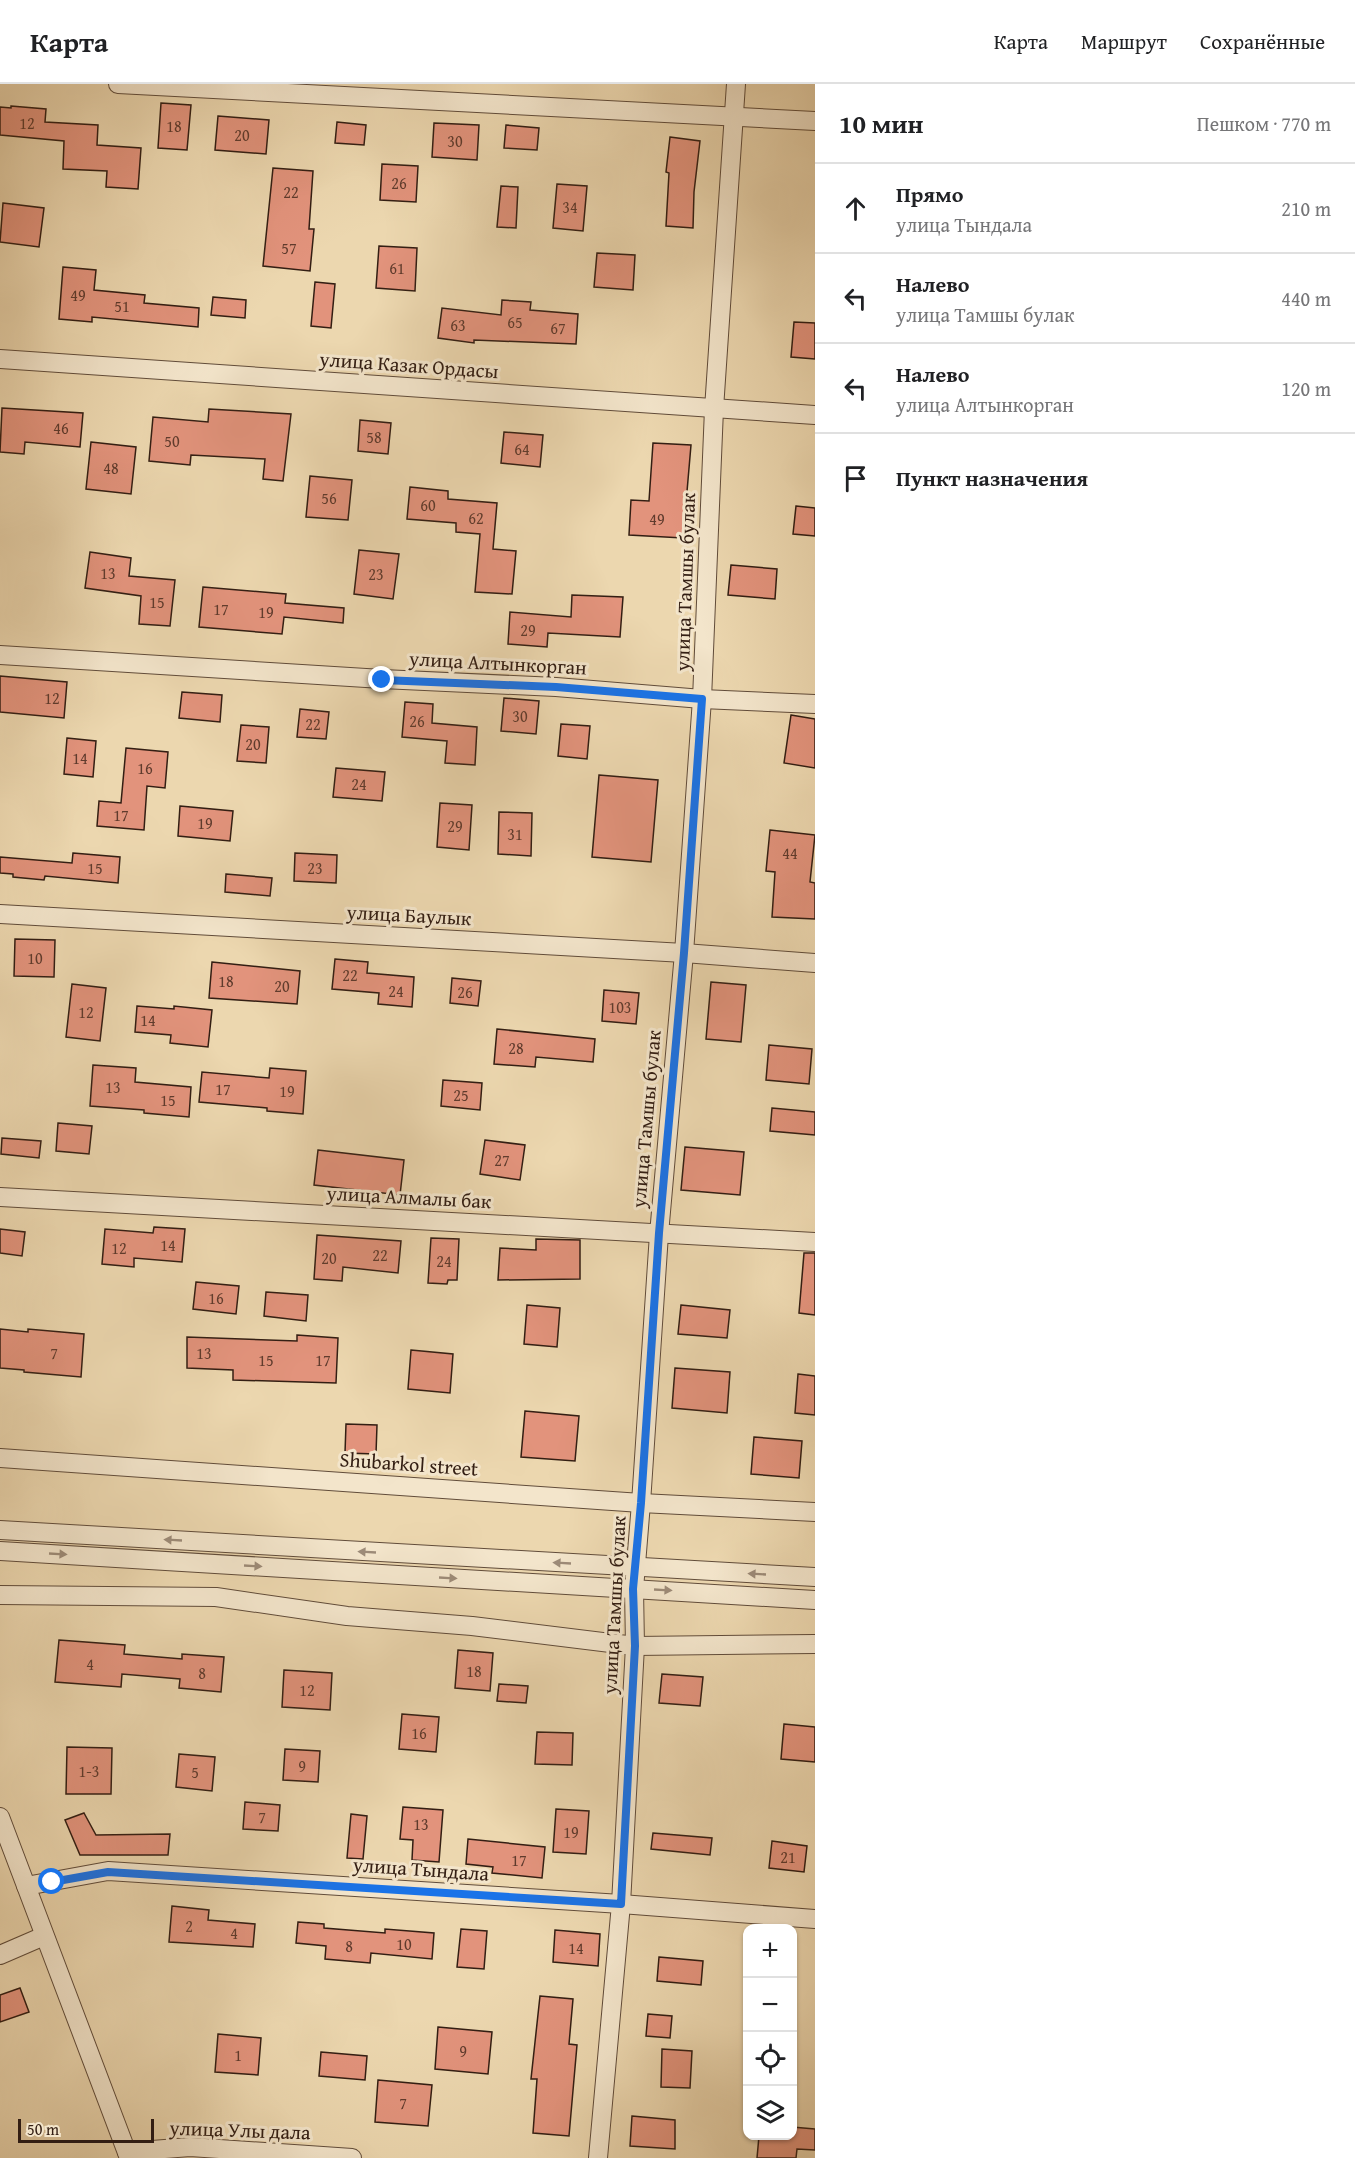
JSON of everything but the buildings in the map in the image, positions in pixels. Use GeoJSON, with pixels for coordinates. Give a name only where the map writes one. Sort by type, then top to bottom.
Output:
{"type":"FeatureCollection","features":[{"type":"Feature","properties":{"kind":"street"},"geometry":{"type":"LineString","coordinates":[[118,84],[815,121]]}},
{"type":"Feature","properties":{"kind":"street","name":"улица Тамшы булак"},"geometry":{"type":"LineString","coordinates":[[598,2158],[621,1904],[635,1646],[633,1589],[702,699],[714,409],[736,84]]}},
{"type":"Feature","properties":{"kind":"street","name":"улица Казак Ордасы"},"geometry":{"type":"LineString","coordinates":[[0,359],[815,415]]}},
{"type":"Feature","properties":{"kind":"street","name":"улица Алтынкорган"},"geometry":{"type":"LineString","coordinates":[[0,655],[382,680],[556,687],[702,699],[815,704]]}},
{"type":"Feature","properties":{"kind":"street","name":"улица Баулык"},"geometry":{"type":"LineString","coordinates":[[0,914],[684,953],[815,963]]}},
{"type":"Feature","properties":{"kind":"street","name":"улица Алмалы бак"},"geometry":{"type":"LineString","coordinates":[[0,1197],[815,1242]]}},
{"type":"Feature","properties":{"kind":"street","name":"Shubarkol street"},"geometry":{"type":"LineString","coordinates":[[0,1458],[641,1503],[815,1512]]}},
{"type":"Feature","properties":{"kind":"street"},"geometry":{"type":"LineString","coordinates":[[1,1530],[815,1577]]}},
{"type":"Feature","properties":{"kind":"street"},"geometry":{"type":"LineString","coordinates":[[0,1551],[815,1600]]}},
{"type":"Feature","properties":{"kind":"street"},"geometry":{"type":"LineString","coordinates":[[0,1595],[216,1598],[347,1616],[472,1626],[635,1646],[815,1644]]}},
{"type":"Feature","properties":{"kind":"street"},"geometry":{"type":"LineString","coordinates":[[0,1817],[128,2155]]}},
{"type":"Feature","properties":{"kind":"street","name":"улица Тындала"},"geometry":{"type":"LineString","coordinates":[[26,1887],[108,1872],[621,1904],[815,1919]]}},
{"type":"Feature","properties":{"kind":"street"},"geometry":{"type":"LineString","coordinates":[[0,1955],[44,1936]]}},
{"type":"Feature","properties":{"kind":"street","name":"улица Улы дала"},"geometry":{"type":"LineString","coordinates":[[128,2155],[190,2147],[352,2158]]}},
{"type":"Feature","properties":{"kind":"route"},"geometry":{"type":"LineString","coordinates":[[52,1882],[108,1872],[621,1904],[635,1646],[633,1589],[702,699],[556,687],[382,680]]}}]}
